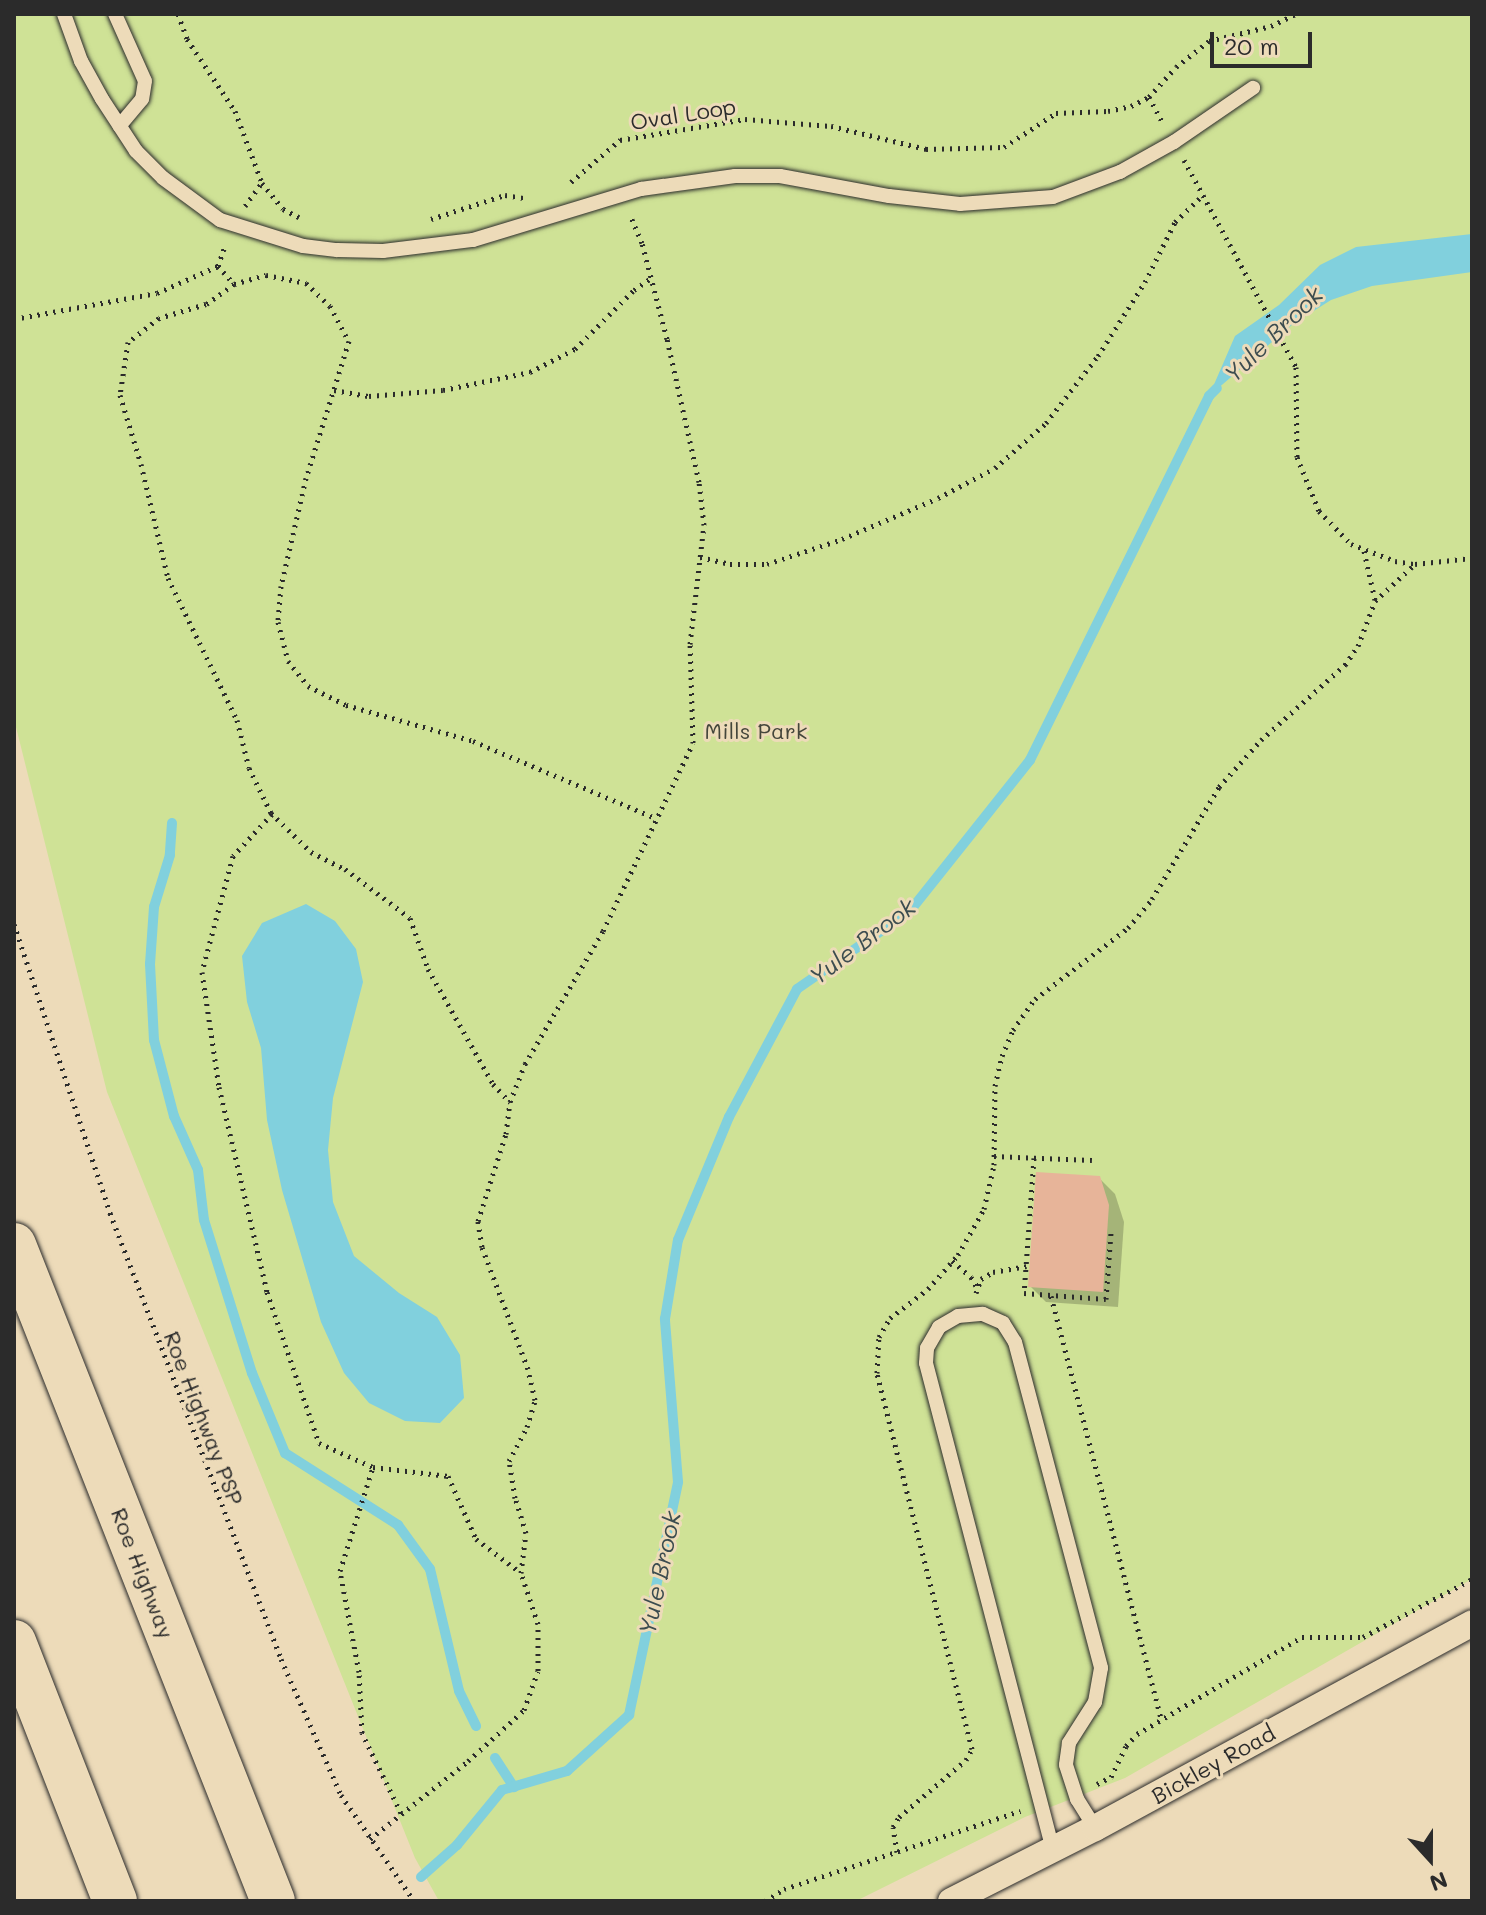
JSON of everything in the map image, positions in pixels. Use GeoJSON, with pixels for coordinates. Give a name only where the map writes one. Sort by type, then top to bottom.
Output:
{"type":"FeatureCollection","features":[{"type":"Feature","properties":{"kind":"highway","name":"Roe Highway"},"geometry":{"type":"LineString","coordinates":[[14,1245],[273,1901]]}},
{"type":"Feature","properties":{"kind":"highway"},"geometry":{"type":"LineString","coordinates":[[14,1642],[115,1901]]}},
{"type":"Feature","properties":{"kind":"street","name":"Bickley Road"},"geometry":{"type":"LineString","coordinates":[[951,1901],[1095,1828],[1472,1623]]}},
{"type":"Feature","properties":{"kind":"lane"},"geometry":{"type":"LineString","coordinates":[[64,14],[81,61],[119,126],[163,178],[200,207],[220,220],[303,246],[383,251],[457,243],[524,226],[623,194],[685,180],[780,176],[903,198],[960,204],[1053,197],[1087,186],[1174,142],[1253,88]]}},
{"type":"Feature","properties":{"kind":"lane"},"geometry":{"type":"LineString","coordinates":[[115,14],[145,81],[142,99],[119,126]]}},
{"type":"Feature","properties":{"kind":"lane"},"geometry":{"type":"LineString","coordinates":[[1053,1850],[926,1363],[927,1348],[939,1327],[958,1316],[983,1314],[1003,1323],[1015,1342],[1101,1668],[1095,1702],[1069,1743],[1066,1765],[1073,1792],[1095,1828]]}},
{"type":"Feature","properties":{"kind":"path"},"geometry":{"type":"LineString","coordinates":[[178,14],[187,39],[235,111],[262,183],[283,209],[305,219]]}},
{"type":"Feature","properties":{"kind":"path","name":"Oval Loop"},"geometry":{"type":"LineString","coordinates":[[557,188],[580,179],[620,140],[745,119],[831,126],[926,149],[1004,147],[1017,141],[1042,119],[1056,113],[1108,111],[1149,97],[1176,67],[1209,41],[1271,26],[1296,14]]}},
{"type":"Feature","properties":{"kind":"path"},"geometry":{"type":"LineString","coordinates":[[1149,97],[1296,367],[1297,457],[1305,484],[1319,511],[1351,544],[1364,551],[1415,564],[1472,558]]}},
{"type":"Feature","properties":{"kind":"path"},"geometry":{"type":"LineString","coordinates":[[243,211],[262,183]]}},
{"type":"Feature","properties":{"kind":"path"},"geometry":{"type":"LineString","coordinates":[[370,1839],[468,1761],[524,1710],[538,1671],[538,1624],[521,1573],[526,1533],[515,1498],[509,1461],[527,1427],[535,1400],[528,1369],[482,1247],[478,1221],[506,1134],[510,1102],[525,1064],[603,931],[649,840],[655,818],[675,787],[693,743],[690,644],[704,525],[699,482],[642,243],[623,194]]}},
{"type":"Feature","properties":{"kind":"path"},"geometry":{"type":"LineString","coordinates":[[700,557],[730,564],[767,564],[842,539],[938,498],[995,468],[1046,423],[1098,356],[1145,282],[1175,222],[1204,194]]}},
{"type":"Feature","properties":{"kind":"path"},"geometry":{"type":"LineString","coordinates":[[426,222],[505,195],[529,199]]}},
{"type":"Feature","properties":{"kind":"path"},"geometry":{"type":"LineString","coordinates":[[14,319],[157,293],[218,266],[225,246]]}},
{"type":"Feature","properties":{"kind":"path"},"geometry":{"type":"LineString","coordinates":[[218,266],[234,284]]}},
{"type":"Feature","properties":{"kind":"path"},"geometry":{"type":"LineString","coordinates":[[510,1102],[493,1084],[428,969],[410,918],[345,869],[311,852],[272,814],[249,768],[237,720],[168,578],[141,464],[120,395],[128,342],[159,318],[206,304],[234,284],[266,275],[306,283],[330,306],[349,341],[306,478],[281,586],[278,622],[288,661],[308,686],[346,705],[473,741],[655,818]]}},
{"type":"Feature","properties":{"kind":"path"},"geometry":{"type":"LineString","coordinates":[[334,390],[369,396],[443,390],[530,372],[575,349],[634,290],[650,279]]}},
{"type":"Feature","properties":{"kind":"path"},"geometry":{"type":"LineString","coordinates":[[1364,551],[1375,601]]}},
{"type":"Feature","properties":{"kind":"path"},"geometry":{"type":"LineString","coordinates":[[897,1852],[893,1827],[899,1817],[966,1760],[972,1749],[972,1737],[881,1388],[876,1357],[879,1337],[890,1318],[928,1289],[952,1261],[984,1209],[994,1156],[995,1086],[1002,1056],[1013,1030],[1044,991],[1128,928],[1152,899],[1219,787],[1261,740],[1345,665],[1358,646],[1375,601],[1415,564]]}},
{"type":"Feature","properties":{"kind":"path"},"geometry":{"type":"LineString","coordinates":[[272,814],[233,856],[202,972],[219,1087],[267,1292],[319,1443],[373,1467],[448,1476],[476,1539],[521,1573]]}},
{"type":"Feature","properties":{"kind":"path","name":"Roe Highway PSP"},"geometry":{"type":"LineString","coordinates":[[14,924],[105,1198],[184,1412],[293,1687],[341,1795],[414,1901]]}},
{"type":"Feature","properties":{"kind":"path"},"geometry":{"type":"LineString","coordinates":[[994,1156],[1092,1160]]}},
{"type":"Feature","properties":{"kind":"path"},"geometry":{"type":"LineString","coordinates":[[1034,1158],[1024,1293],[1106,1299],[1111,1232]]}},
{"type":"Feature","properties":{"kind":"path"},"geometry":{"type":"LineString","coordinates":[[952,1261],[971,1277],[976,1287]]}},
{"type":"Feature","properties":{"kind":"path"},"geometry":{"type":"LineString","coordinates":[[974,1315],[976,1287],[981,1279],[993,1272],[1026,1266]]}},
{"type":"Feature","properties":{"kind":"path"},"geometry":{"type":"LineString","coordinates":[[1051,1296],[1161,1717]]}},
{"type":"Feature","properties":{"kind":"path"},"geometry":{"type":"LineString","coordinates":[[373,1467],[340,1571],[359,1672],[362,1733],[401,1813]]}},
{"type":"Feature","properties":{"kind":"path"},"geometry":{"type":"LineString","coordinates":[[1093,1786],[1111,1777],[1131,1740],[1161,1717],[1302,1637],[1363,1637],[1472,1579]]}},
{"type":"Feature","properties":{"kind":"path"},"geometry":{"type":"LineString","coordinates":[[765,1901],[784,1889],[1023,1810]]}},
{"type":"Feature","properties":{"kind":"green space","name":"Mills Park"},"geometry":{"type":"Polygon","coordinates":[[[14,14],[1472,14],[1472,1579],[1125,1778],[1025,1817],[856,1901],[439,1901],[415,1858],[107,1092],[14,719],[14,14]]]}},
{"type":"Feature","properties":{"kind":"water"},"geometry":{"type":"Polygon","coordinates":[[[1472,234],[1472,272],[1372,286],[1331,300],[1293,324],[1209,396],[1235,336],[1279,305],[1320,265],[1356,247],[1472,234]]]}},
{"type":"Feature","properties":{"kind":"water"},"geometry":{"type":"Polygon","coordinates":[[[306,904],[335,921],[356,949],[363,982],[333,1098],[328,1150],[333,1202],[354,1256],[399,1293],[437,1317],[460,1355],[464,1398],[440,1423],[405,1421],[369,1403],[344,1373],[321,1322],[282,1190],[267,1120],[261,1048],[247,1002],[242,956],[262,923],[306,904]]]}},
{"type":"Feature","properties":{"kind":"building"},"geometry":{"type":"Polygon","coordinates":[[[1036,1172],[1100,1176],[1109,1205],[1103,1292],[1028,1287],[1036,1172]]]}},
{"type":"Feature","properties":{"kind":"waterway","name":"Yule Brook"},"geometry":{"type":"LineString","coordinates":[[421,1877],[457,1845],[502,1790],[567,1771],[629,1715],[678,1482],[665,1319],[678,1240],[729,1117],[797,989],[910,911],[1030,760],[1209,396],[1217,388]]}},
{"type":"Feature","properties":{"kind":"waterway"},"geometry":{"type":"LineString","coordinates":[[172,823],[170,855],[154,907],[150,964],[154,1040],[174,1116],[198,1170],[204,1220],[252,1373],[285,1453],[398,1525],[430,1569],[459,1691],[476,1726]]}},
{"type":"Feature","properties":{"kind":"waterway"},"geometry":{"type":"LineString","coordinates":[[495,1758],[514,1787]]}}]}
